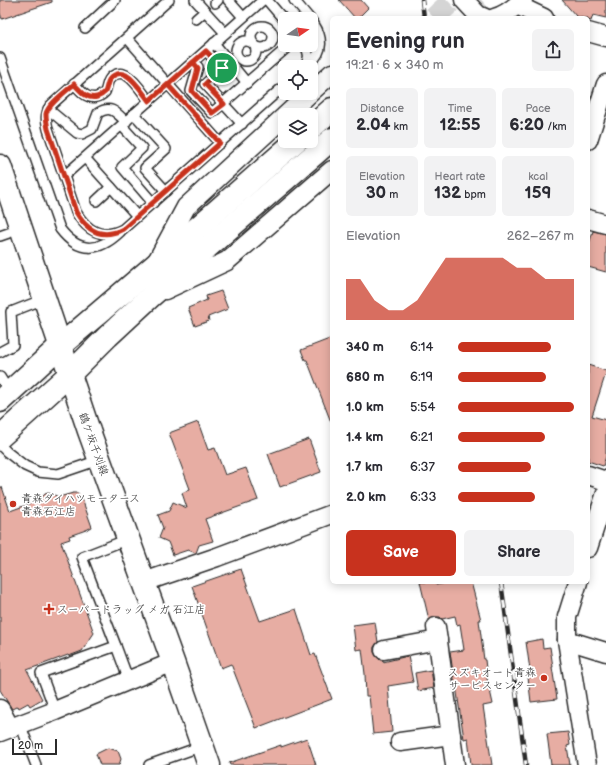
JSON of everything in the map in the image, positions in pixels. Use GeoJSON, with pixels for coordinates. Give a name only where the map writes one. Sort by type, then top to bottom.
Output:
{"type":"FeatureCollection","features":[{"type":"Feature","properties":{"kind":"street"},"geometry":{"type":"LineString","coordinates":[[464,0],[480,16]]}},
{"type":"Feature","properties":{"kind":"street"},"geometry":{"type":"LineString","coordinates":[[499,16],[520,2],[541,16]]}},
{"type":"Feature","properties":{"kind":"street"},"geometry":{"type":"LineString","coordinates":[[590,33],[606,37]]}},
{"type":"Feature","properties":{"kind":"street"},"geometry":{"type":"LineString","coordinates":[[318,85],[330,75]]}},
{"type":"Feature","properties":{"kind":"street"},"geometry":{"type":"LineString","coordinates":[[590,134],[606,84]]}},
{"type":"Feature","properties":{"kind":"street"},"geometry":{"type":"LineString","coordinates":[[293,108],[301,100]]}},
{"type":"Feature","properties":{"kind":"street"},"geometry":{"type":"LineString","coordinates":[[318,122],[330,111]]}},
{"type":"Feature","properties":{"kind":"street"},"geometry":{"type":"LineString","coordinates":[[155,265],[186,207],[278,122]]}},
{"type":"Feature","properties":{"kind":"street"},"geometry":{"type":"LineString","coordinates":[[0,437],[69,375],[150,297],[330,141]]}},
{"type":"Feature","properties":{"kind":"street"},"geometry":{"type":"LineString","coordinates":[[3,390],[60,346],[288,148]]}},
{"type":"Feature","properties":{"kind":"street","name":"鶴ケ坂千刈線"},"geometry":{"type":"LineString","coordinates":[[0,166],[69,375],[173,662],[205,755]]}},
{"type":"Feature","properties":{"kind":"street"},"geometry":{"type":"LineString","coordinates":[[150,297],[227,261],[330,172]]}},
{"type":"Feature","properties":{"kind":"street"},"geometry":{"type":"LineString","coordinates":[[590,220],[606,224]]}},
{"type":"Feature","properties":{"kind":"street"},"geometry":{"type":"LineString","coordinates":[[590,476],[606,481]]}},
{"type":"Feature","properties":{"kind":"street"},"geometry":{"type":"LineString","coordinates":[[590,542],[606,493]]}},
{"type":"Feature","properties":{"kind":"street"},"geometry":{"type":"LineString","coordinates":[[144,582],[217,557],[330,515]]}},
{"type":"Feature","properties":{"kind":"street"},"geometry":{"type":"LineString","coordinates":[[577,584],[567,618],[567,640],[587,765]]}},
{"type":"Feature","properties":{"kind":"street"},"geometry":{"type":"LineString","coordinates":[[384,650],[437,634],[455,765]]}},
{"type":"Feature","properties":{"kind":"street"},"geometry":{"type":"LineString","coordinates":[[567,640],[606,652]]}},
{"type":"Feature","properties":{"kind":"street"},"geometry":{"type":"LineString","coordinates":[[0,710],[10,728],[173,662]]}},
{"type":"Feature","properties":{"kind":"street"},"geometry":{"type":"LineString","coordinates":[[400,742],[451,735]]}},
{"type":"Feature","properties":{"kind":"lane"},"geometry":{"type":"LineString","coordinates":[[85,28],[115,0]]}},
{"type":"Feature","properties":{"kind":"lane"},"geometry":{"type":"LineString","coordinates":[[123,229],[115,233],[95,232],[82,221],[76,212],[48,129],[46,112],[50,106],[74,84],[169,0]]}},
{"type":"Feature","properties":{"kind":"lane"},"geometry":{"type":"LineString","coordinates":[[194,0],[240,43]]}},
{"type":"Feature","properties":{"kind":"lane"},"geometry":{"type":"LineString","coordinates":[[228,0],[243,17]]}},
{"type":"Feature","properties":{"kind":"lane"},"geometry":{"type":"LineString","coordinates":[[64,176],[262,0]]}},
{"type":"Feature","properties":{"kind":"lane"},"geometry":{"type":"LineString","coordinates":[[267,0],[278,12]]}},
{"type":"Feature","properties":{"kind":"lane"},"geometry":{"type":"LineString","coordinates":[[294,0],[305,12]]}},
{"type":"Feature","properties":{"kind":"lane"},"geometry":{"type":"LineString","coordinates":[[196,19],[205,11]]}},
{"type":"Feature","properties":{"kind":"lane"},"geometry":{"type":"LineString","coordinates":[[270,30],[278,24]]}},
{"type":"Feature","properties":{"kind":"lane"},"geometry":{"type":"LineString","coordinates":[[254,44],[251,40],[253,30],[261,26],[270,30],[273,39],[267,46],[262,48],[258,47],[254,44],[250,41],[246,41],[238,44],[236,53],[242,60],[251,60],[256,52],[254,44]]}},
{"type":"Feature","properties":{"kind":"lane"},"geometry":{"type":"LineString","coordinates":[[313,60],[321,47],[318,31]]}},
{"type":"Feature","properties":{"kind":"lane"},"geometry":{"type":"LineString","coordinates":[[127,38],[220,143]]}},
{"type":"Feature","properties":{"kind":"lane"},"geometry":{"type":"LineString","coordinates":[[214,43],[247,83]]}},
{"type":"Feature","properties":{"kind":"lane"},"geometry":{"type":"LineString","coordinates":[[206,51],[222,68],[205,84],[242,124]]}},
{"type":"Feature","properties":{"kind":"lane"},"geometry":{"type":"LineString","coordinates":[[193,62],[198,68],[192,91],[212,113],[282,52]]}},
{"type":"Feature","properties":{"kind":"lane"},"geometry":{"type":"LineString","coordinates":[[0,58],[60,229],[65,236],[82,247],[92,248],[108,242],[278,91]]}},
{"type":"Feature","properties":{"kind":"lane"},"geometry":{"type":"LineString","coordinates":[[74,84],[84,94],[92,98],[98,97],[104,93],[110,79],[121,73],[131,78],[149,101]]}},
{"type":"Feature","properties":{"kind":"lane"},"geometry":{"type":"LineString","coordinates":[[48,109],[77,133],[82,134],[92,129],[98,113],[102,110],[111,109],[116,111],[142,148],[122,167],[152,203]]}},
{"type":"Feature","properties":{"kind":"lane"},"geometry":{"type":"LineString","coordinates":[[134,114],[166,149],[145,168],[166,191]]}},
{"type":"Feature","properties":{"kind":"lane"},"geometry":{"type":"LineString","coordinates":[[85,158],[138,216]]}},
{"type":"Feature","properties":{"kind":"lane"},"geometry":{"type":"LineString","coordinates":[[96,201],[111,187]]}},
{"type":"Feature","properties":{"kind":"lane"},"geometry":{"type":"LineString","coordinates":[[0,236],[20,229]]}},
{"type":"Feature","properties":{"kind":"lane"},"geometry":{"type":"LineString","coordinates":[[0,352],[13,345],[11,312],[44,299]]}},
{"type":"Feature","properties":{"kind":"lane"},"geometry":{"type":"LineString","coordinates":[[0,445],[25,466],[38,472],[58,474],[99,460]]}},
{"type":"Feature","properties":{"kind":"lane"},"geometry":{"type":"LineString","coordinates":[[128,540],[82,557],[130,680]]}},
{"type":"Feature","properties":{"kind":"lane"},"geometry":{"type":"LineString","coordinates":[[55,711],[40,673],[116,646]]}},
{"type":"Feature","properties":{"kind":"lane"},"geometry":{"type":"LineString","coordinates":[[10,728],[36,765]]}},
{"type":"Feature","properties":{"kind":"lane"},"geometry":{"type":"LineString","coordinates":[[149,765],[205,755]]}},
{"type":"Feature","properties":{"kind":"building"},"geometry":{"type":"Polygon","coordinates":[[[0,0],[52,0],[52,2],[2,19],[0,13],[0,0]]]}},
{"type":"Feature","properties":{"kind":"building"},"geometry":{"type":"Polygon","coordinates":[[[339,0],[361,0],[368,8],[360,16],[353,16],[339,0]]]}},
{"type":"Feature","properties":{"kind":"building"},"geometry":{"type":"Polygon","coordinates":[[[562,0],[606,0],[606,18],[593,15],[591,21],[590,16],[576,16],[562,0]]]}},
{"type":"Feature","properties":{"kind":"building"},"geometry":{"type":"Polygon","coordinates":[[[593,231],[606,234],[606,272],[590,268],[590,241],[593,231]]]}},
{"type":"Feature","properties":{"kind":"building"},"geometry":{"type":"Polygon","coordinates":[[[221,291],[228,309],[208,317],[209,321],[195,326],[188,308],[207,300],[206,296],[221,291]]]}},
{"type":"Feature","properties":{"kind":"building"},"geometry":{"type":"Polygon","coordinates":[[[330,339],[330,419],[307,360],[305,360],[301,350],[330,339]]]}},
{"type":"Feature","properties":{"kind":"building"},"geometry":{"type":"Polygon","coordinates":[[[590,366],[606,371],[592,416],[606,420],[606,456],[603,466],[590,462],[590,366]]]}},
{"type":"Feature","properties":{"kind":"building"},"geometry":{"type":"Polygon","coordinates":[[[198,422],[208,450],[215,448],[225,475],[246,468],[258,500],[205,519],[213,541],[199,545],[196,553],[188,550],[173,555],[168,542],[159,538],[163,528],[158,515],[169,511],[173,502],[187,508],[182,493],[190,489],[169,433],[198,422]]]}},
{"type":"Feature","properties":{"kind":"building"},"geometry":{"type":"Polygon","coordinates":[[[309,439],[321,472],[280,487],[268,454],[309,439]]]}},
{"type":"Feature","properties":{"kind":"building"},"geometry":{"type":"Polygon","coordinates":[[[0,487],[2,487],[10,511],[40,500],[45,494],[48,493],[59,497],[78,493],[81,496],[92,527],[69,536],[70,539],[61,542],[94,633],[82,651],[27,670],[42,699],[30,706],[28,703],[19,708],[18,706],[12,709],[0,690],[0,487]]]}},
{"type":"Feature","properties":{"kind":"building"},"geometry":{"type":"Polygon","coordinates":[[[241,569],[260,621],[296,609],[311,655],[315,654],[332,699],[256,728],[231,664],[221,668],[192,586],[241,569]]]}},
{"type":"Feature","properties":{"kind":"building"},"geometry":{"type":"Polygon","coordinates":[[[420,584],[472,584],[481,620],[479,620],[484,660],[488,686],[493,704],[483,706],[492,765],[471,765],[468,738],[464,739],[450,652],[464,650],[460,624],[457,625],[455,616],[442,619],[440,617],[434,617],[429,620],[420,584]]]}},
{"type":"Feature","properties":{"kind":"building"},"geometry":{"type":"Polygon","coordinates":[[[375,622],[378,642],[374,647],[376,656],[380,660],[383,660],[383,662],[408,656],[413,682],[388,686],[392,732],[373,734],[369,696],[366,696],[362,649],[356,650],[353,625],[375,622]]]}},
{"type":"Feature","properties":{"kind":"building"},"geometry":{"type":"Polygon","coordinates":[[[542,639],[543,648],[550,647],[557,699],[531,702],[528,677],[531,677],[526,642],[542,639]]]}},
{"type":"Feature","properties":{"kind":"building"},"geometry":{"type":"Polygon","coordinates":[[[431,670],[434,688],[418,691],[415,673],[431,670]]]}},
{"type":"Feature","properties":{"kind":"building"},"geometry":{"type":"Polygon","coordinates":[[[568,732],[570,745],[567,746],[570,765],[551,765],[547,734],[568,732]]]}},
{"type":"Feature","properties":{"kind":"building"},"geometry":{"type":"Polygon","coordinates":[[[307,738],[316,765],[230,765],[229,763],[281,745],[281,747],[307,738]]]}},
{"type":"Feature","properties":{"kind":"building"},"geometry":{"type":"Polygon","coordinates":[[[108,748],[118,751],[121,759],[119,765],[100,765],[96,754],[108,748]]]}},
{"type":"Feature","properties":{"kind":"tunnel"},"geometry":{"type":"LineString","coordinates":[[436,16],[453,0]]}},
{"type":"Feature","properties":{"kind":"tunnel"},"geometry":{"type":"LineString","coordinates":[[470,16],[488,0]]}},
{"type":"Feature","properties":{"kind":"railway"},"geometry":{"type":"LineString","coordinates":[[422,0],[424,16]]}},
{"type":"Feature","properties":{"kind":"railway"},"geometry":{"type":"LineString","coordinates":[[501,584],[526,765]]}},
{"type":"Feature","properties":{"kind":"place","name":"青森ダイハツモータース 青森石江店"},"geometry":{"type":"Point","coordinates":[13,504]}},
{"type":"Feature","properties":{"kind":"place","name":"スーパードラッグ メガ 石江店"},"geometry":{"type":"Point","coordinates":[49,609]}},
{"type":"Feature","properties":{"kind":"place","name":"スズキオート青森 サービスセンター"},"geometry":{"type":"Point","coordinates":[544,678]}},
{"type":"Feature","properties":{"kind":"route"},"geometry":{"type":"LineString","coordinates":[[222,68],[205,84],[224,104],[212,113],[192,91],[198,68],[193,62],[168,85],[220,143],[123,229],[115,233],[105,233],[95,232],[87,226],[76,212],[48,129],[46,112],[50,106],[74,84],[84,94],[92,98],[98,97],[104,93],[110,79],[121,73],[131,78],[149,101],[193,62],[206,51],[222,68]]}}]}
